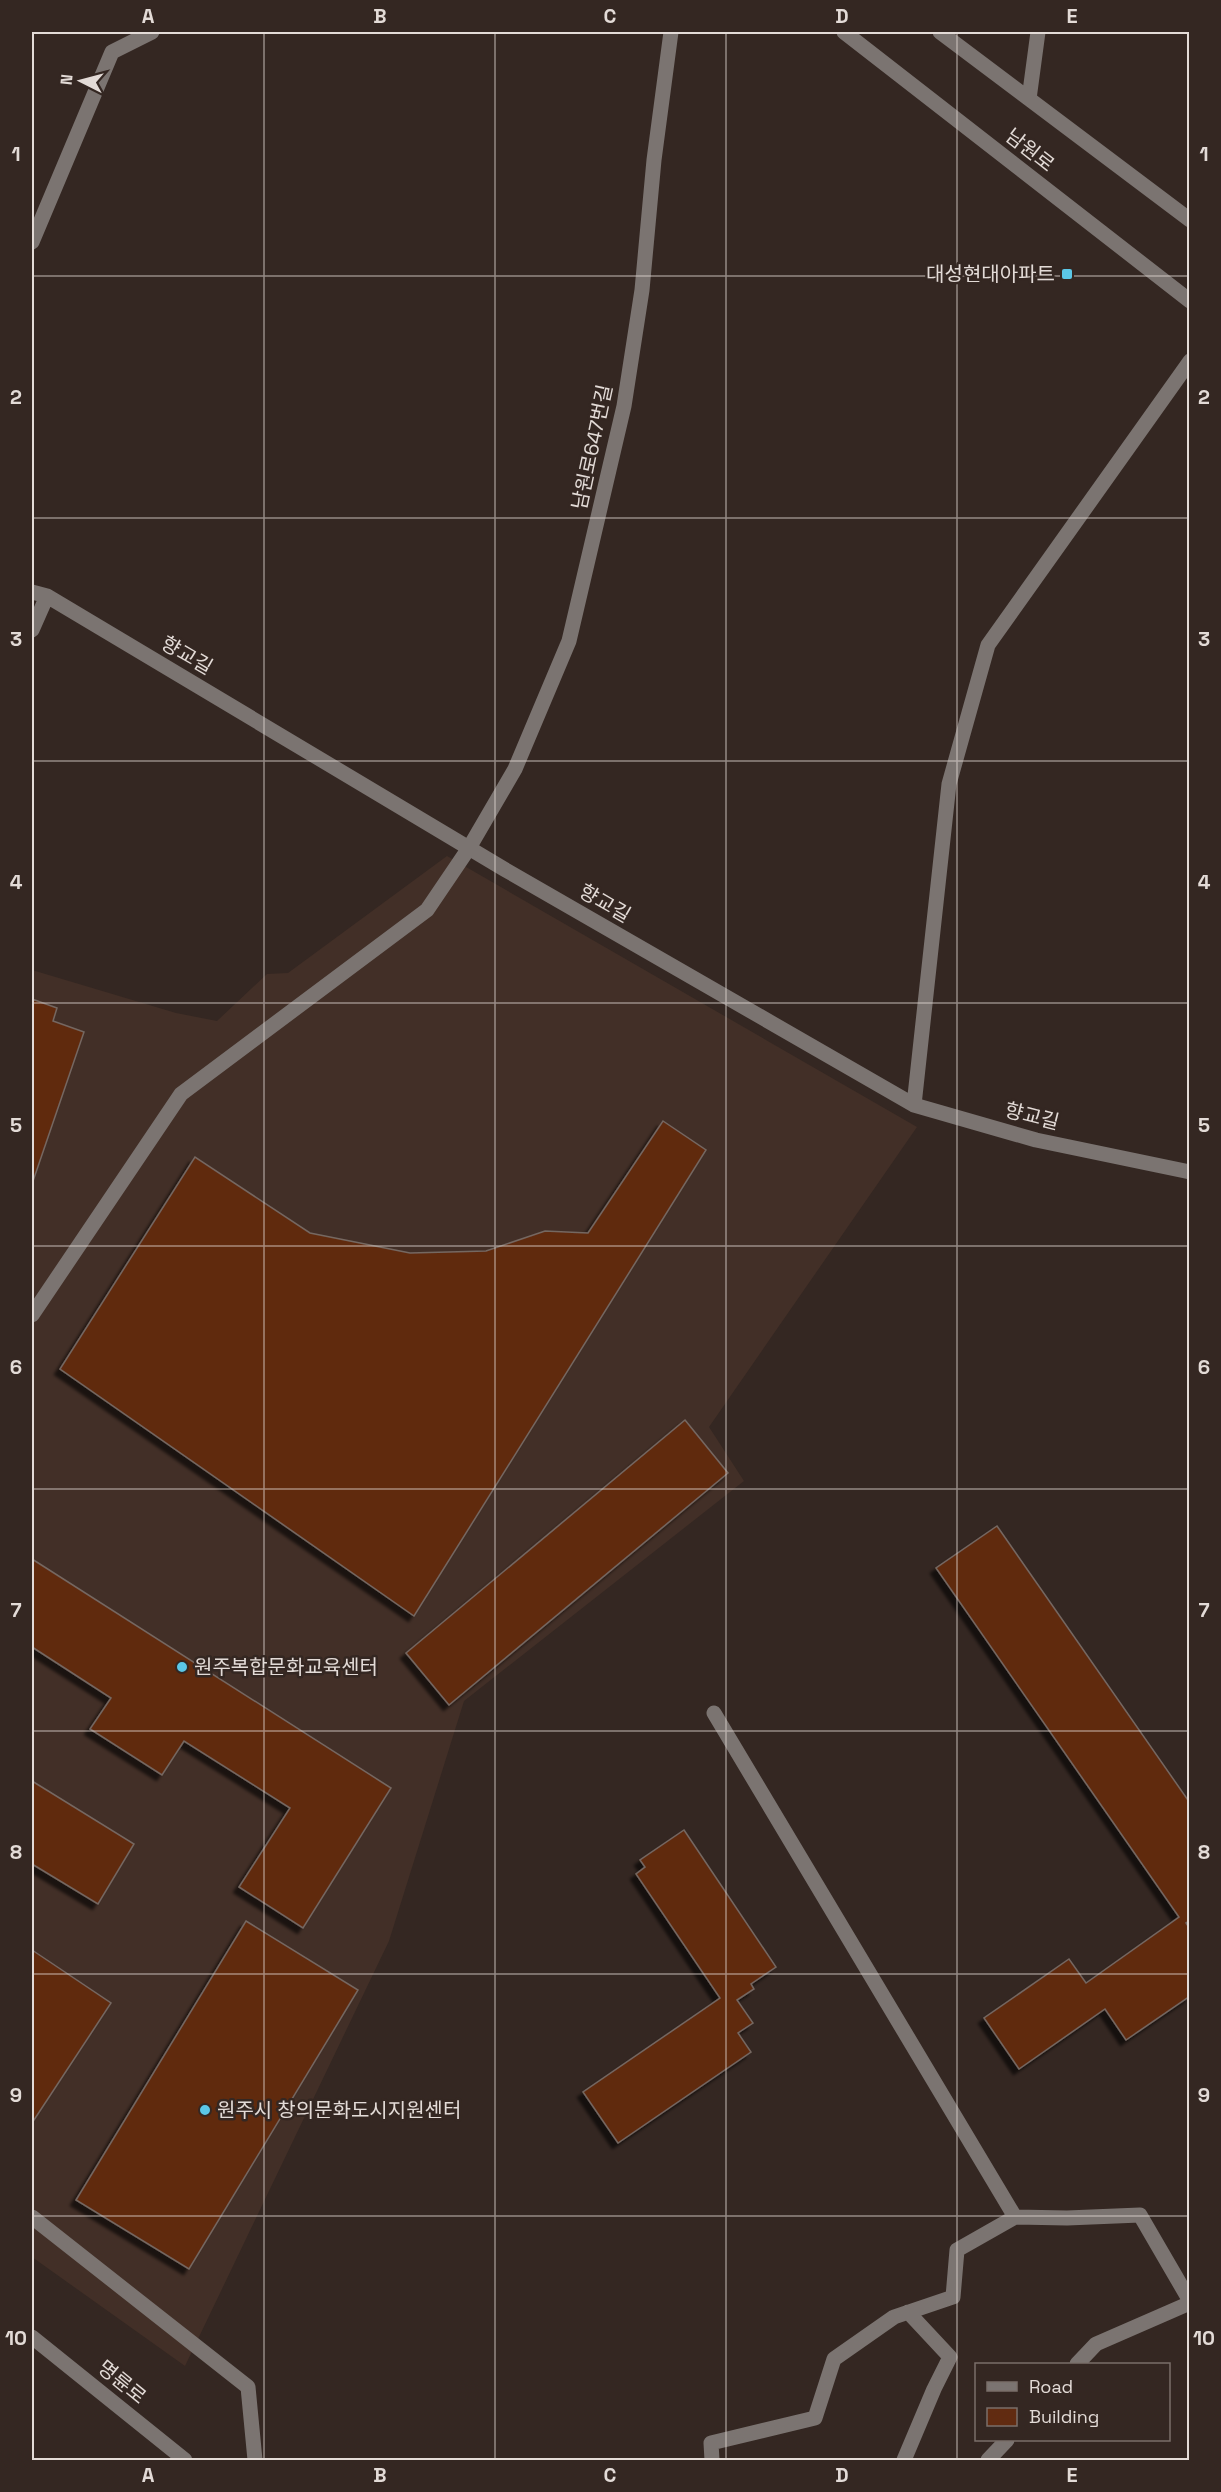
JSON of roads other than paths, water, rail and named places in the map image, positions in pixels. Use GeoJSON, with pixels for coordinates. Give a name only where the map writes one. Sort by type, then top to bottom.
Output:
{"type":"FeatureCollection","features":[{"type":"Feature","properties":{"kind":"street"},"geometry":{"type":"LineString","coordinates":[[32,242],[112,52],[152,32]]}},
{"type":"Feature","properties":{"kind":"street","name":"남원로647번길"},"geometry":{"type":"LineString","coordinates":[[32,1315],[181,1094],[427,910],[469,848],[515,770],[569,641],[624,406],[642,290],[654,160],[671,32]]}},
{"type":"Feature","properties":{"kind":"street","name":"남원로"},"geometry":{"type":"LineString","coordinates":[[844,32],[1190,301]]}},
{"type":"Feature","properties":{"kind":"street","name":"남원로"},"geometry":{"type":"LineString","coordinates":[[940,32],[1190,220]]}},
{"type":"Feature","properties":{"kind":"street"},"geometry":{"type":"LineString","coordinates":[[1029,99],[1038,32]]}},
{"type":"Feature","properties":{"kind":"street"},"geometry":{"type":"LineString","coordinates":[[914,1105],[949,784],[988,645],[1190,361]]}},
{"type":"Feature","properties":{"kind":"street","name":"향교길"},"geometry":{"type":"LineString","coordinates":[[32,592],[47,596],[469,848],[914,1105],[1036,1140],[1190,1172]]}},
{"type":"Feature","properties":{"kind":"street"},"geometry":{"type":"LineString","coordinates":[[32,630],[47,596]]}},
{"type":"Feature","properties":{"kind":"street"},"geometry":{"type":"LineString","coordinates":[[714,1713],[1015,2217]]}},
{"type":"Feature","properties":{"kind":"street"},"geometry":{"type":"LineString","coordinates":[[712,2460],[711,2443],[815,2418],[834,2359],[894,2317],[953,2297],[957,2250],[1015,2217],[1067,2218],[1140,2215],[1190,2302],[1096,2344],[1078,2363]]}},
{"type":"Feature","properties":{"kind":"street"},"geometry":{"type":"LineString","coordinates":[[32,2217],[248,2387],[255,2460]]}},
{"type":"Feature","properties":{"kind":"street"},"geometry":{"type":"LineString","coordinates":[[904,2460],[950,2357],[908,2312]]}},
{"type":"Feature","properties":{"kind":"street","name":"명륜로"},"geometry":{"type":"LineString","coordinates":[[32,2337],[185,2460]]}},
{"type":"Feature","properties":{"kind":"street"},"geometry":{"type":"LineString","coordinates":[[988,2460],[1005,2441]]}},
{"type":"Feature","properties":{"kind":"place","name":"대성현대아파트"},"geometry":{"type":"Point","coordinates":[1067,274]}},
{"type":"Feature","properties":{"kind":"place","name":"원주복합문화교육센터"},"geometry":{"type":"Point","coordinates":[182,1667]}},
{"type":"Feature","properties":{"kind":"place","name":"원주시 창의문화도시지원센터"},"geometry":{"type":"Point","coordinates":[205,2110]}}]}
